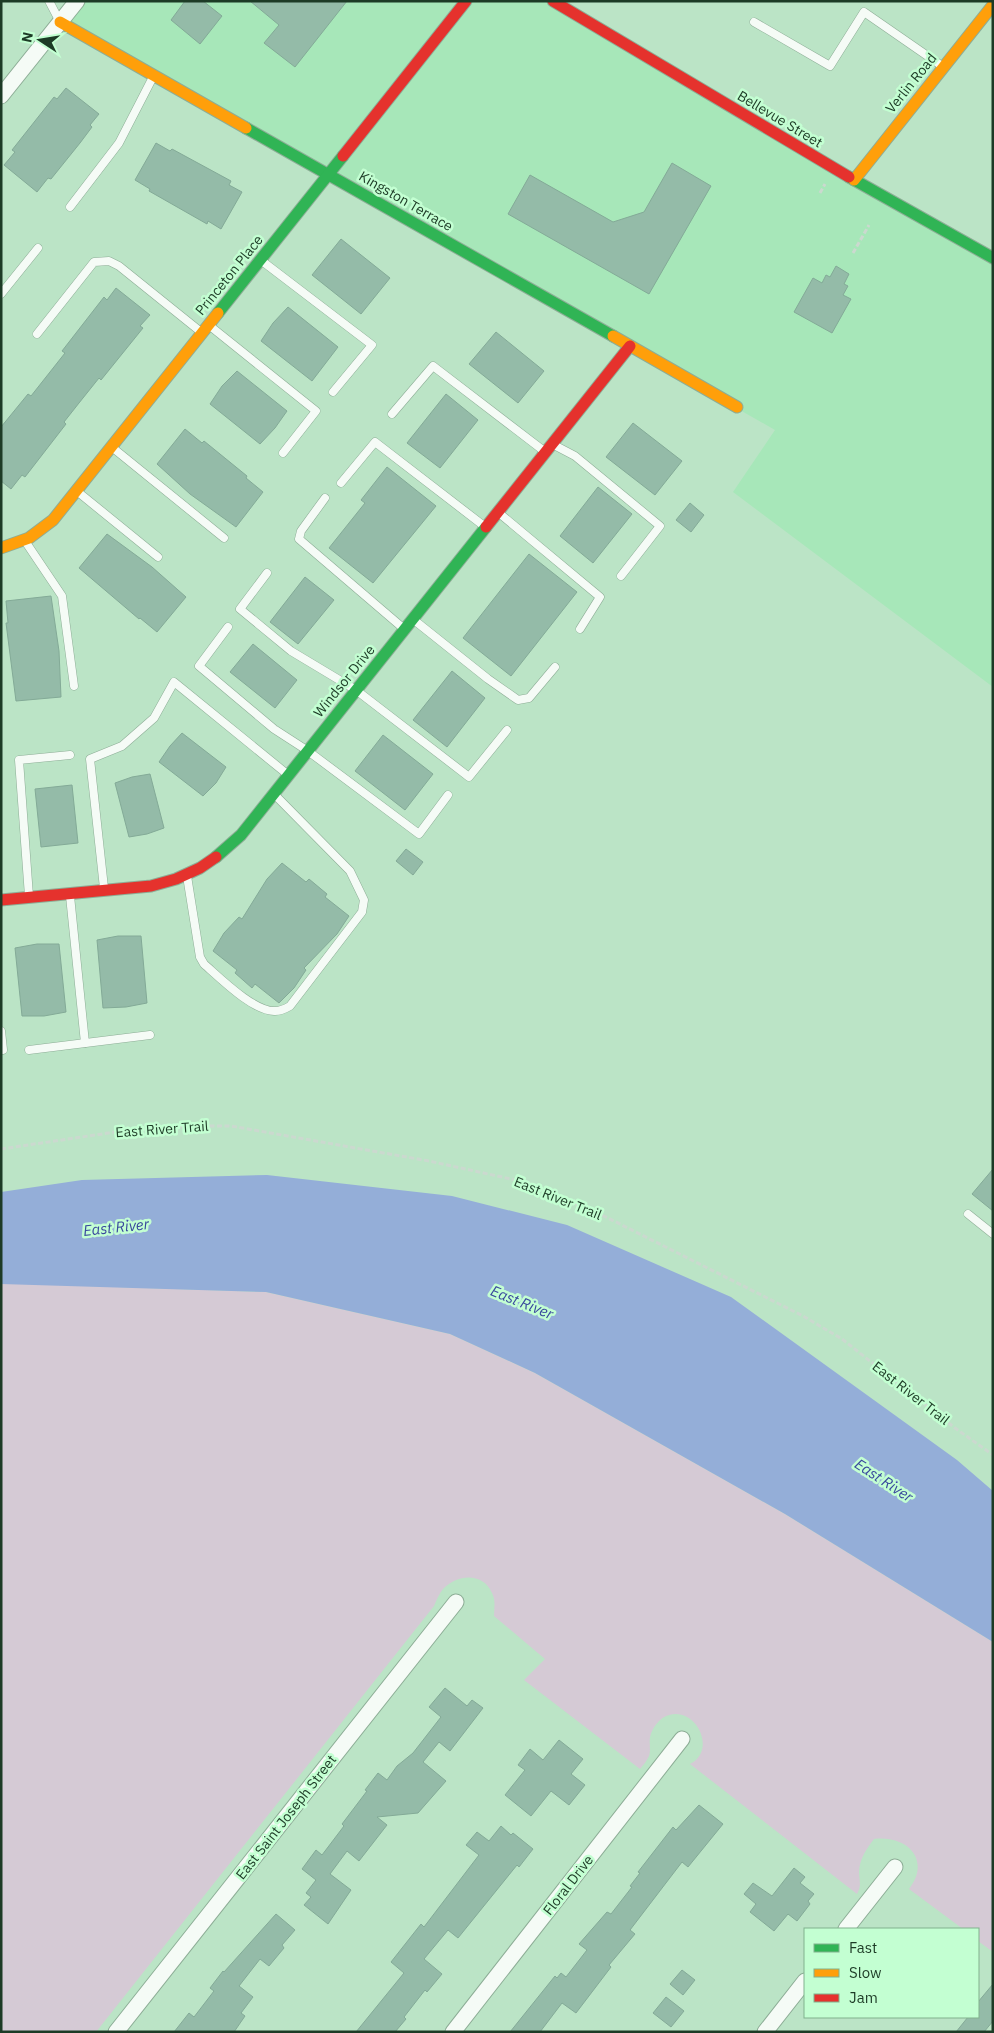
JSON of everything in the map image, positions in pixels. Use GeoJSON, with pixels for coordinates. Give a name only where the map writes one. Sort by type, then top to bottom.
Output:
{"type":"FeatureCollection","features":[{"type":"Feature","properties":{"kind":"street"},"geometry":{"type":"LineString","coordinates":[[1,96],[76,1]]}},
{"type":"Feature","properties":{"kind":"street","name":"Princeton Place"},"geometry":{"type":"LineString","coordinates":[[1,548],[25,541],[44,529],[206,329],[466,1]]}},
{"type":"Feature","properties":{"kind":"street","name":"Bellevue Street"},"geometry":{"type":"LineString","coordinates":[[553,1],[854,180],[993,258]]}},
{"type":"Feature","properties":{"kind":"street","name":"Verlin Road"},"geometry":{"type":"LineString","coordinates":[[854,180],[993,5]]}},
{"type":"Feature","properties":{"kind":"street","name":"Kingston Terrace"},"geometry":{"type":"LineString","coordinates":[[60,22],[737,407]]}},
{"type":"Feature","properties":{"kind":"street","name":"Windsor Drive"},"geometry":{"type":"LineString","coordinates":[[1,900],[151,886],[200,868],[222,853],[241,835],[630,346]]}},
{"type":"Feature","properties":{"kind":"street","name":"East Saint Joseph Street"},"geometry":{"type":"LineString","coordinates":[[116,2032],[456,1602]]}},
{"type":"Feature","properties":{"kind":"street","name":"Floral Drive"},"geometry":{"type":"LineString","coordinates":[[453,2032],[682,1739]]}},
{"type":"Feature","properties":{"kind":"street"},"geometry":{"type":"LineString","coordinates":[[847,1928],[896,1867]]}},
{"type":"Feature","properties":{"kind":"street"},"geometry":{"type":"LineString","coordinates":[[765,2032],[804,1982]]}},
{"type":"Feature","properties":{"kind":"lane"},"geometry":{"type":"LineString","coordinates":[[49,1],[60,22]]}},
{"type":"Feature","properties":{"kind":"lane"},"geometry":{"type":"LineString","coordinates":[[754,22],[830,66],[864,12],[943,67]]}},
{"type":"Feature","properties":{"kind":"lane"},"geometry":{"type":"LineString","coordinates":[[70,207],[119,143],[154,75]]}},
{"type":"Feature","properties":{"kind":"lane"},"geometry":{"type":"LineString","coordinates":[[1,294],[38,248]]}},
{"type":"Feature","properties":{"kind":"lane"},"geometry":{"type":"LineString","coordinates":[[260,260],[372,345],[333,392]]}},
{"type":"Feature","properties":{"kind":"lane"},"geometry":{"type":"LineString","coordinates":[[37,334],[94,262],[109,261],[119,266],[206,329],[316,411],[283,453]]}},
{"type":"Feature","properties":{"kind":"lane"},"geometry":{"type":"LineString","coordinates":[[392,414],[433,366],[549,448],[575,456],[660,526],[621,576]]}},
{"type":"Feature","properties":{"kind":"lane"},"geometry":{"type":"LineString","coordinates":[[341,483],[375,442],[486,528]]}},
{"type":"Feature","properties":{"kind":"lane"},"geometry":{"type":"LineString","coordinates":[[111,447],[224,538]]}},
{"type":"Feature","properties":{"kind":"lane"},"geometry":{"type":"LineString","coordinates":[[76,491],[158,557]]}},
{"type":"Feature","properties":{"kind":"lane"},"geometry":{"type":"LineString","coordinates":[[325,498],[301,531],[299,539],[405,629]]}},
{"type":"Feature","properties":{"kind":"lane"},"geometry":{"type":"LineString","coordinates":[[498,512],[600,597],[580,629]]}},
{"type":"Feature","properties":{"kind":"lane"},"geometry":{"type":"LineString","coordinates":[[25,541],[62,596],[74,686]]}},
{"type":"Feature","properties":{"kind":"lane"},"geometry":{"type":"LineString","coordinates":[[267,573],[240,609],[291,651],[356,690],[469,777],[507,730]]}},
{"type":"Feature","properties":{"kind":"lane"},"geometry":{"type":"LineString","coordinates":[[413,619],[488,679],[518,700],[529,698],[555,667]]}},
{"type":"Feature","properties":{"kind":"lane"},"geometry":{"type":"LineString","coordinates":[[228,627],[199,666],[274,729],[308,751],[419,834],[448,795]]}},
{"type":"Feature","properties":{"kind":"lane"},"geometry":{"type":"LineString","coordinates":[[104,890],[90,758],[122,746],[154,718],[174,682],[288,775]]}},
{"type":"Feature","properties":{"kind":"lane"},"geometry":{"type":"LineString","coordinates":[[29,898],[19,760],[70,755]]}},
{"type":"Feature","properties":{"kind":"lane"},"geometry":{"type":"LineString","coordinates":[[187,874],[200,957],[204,964],[257,1007],[273,1012],[290,1006],[362,912],[364,900],[350,871],[274,793]]}},
{"type":"Feature","properties":{"kind":"lane"},"geometry":{"type":"LineString","coordinates":[[70,894],[85,1043]]}},
{"type":"Feature","properties":{"kind":"lane"},"geometry":{"type":"LineString","coordinates":[[1,1031],[3,1050],[1,1050]]}},
{"type":"Feature","properties":{"kind":"lane"},"geometry":{"type":"LineString","coordinates":[[30,1050],[150,1035]]}},
{"type":"Feature","properties":{"kind":"lane"},"geometry":{"type":"LineString","coordinates":[[968,1214],[993,1234]]}},
{"type":"Feature","properties":{"kind":"path"},"geometry":{"type":"LineString","coordinates":[[853,252],[868,224]]}},
{"type":"Feature","properties":{"kind":"path","name":"East River Trail"},"geometry":{"type":"LineString","coordinates":[[1,1149],[122,1131],[196,1126],[231,1126],[520,1180],[596,1212],[803,1316],[842,1339],[955,1428],[993,1455]]}},
{"type":"Feature","properties":{"kind":"shaded area"},"geometry":{"type":"Polygon","coordinates":[[[77,1],[553,1],[993,258],[993,687],[733,492],[775,430],[60,22],[77,1]]]}},
{"type":"Feature","properties":{"kind":"shaded area"},"geometry":{"type":"Polygon","coordinates":[[[2,1283],[266,1292],[450,1334],[535,1373],[785,1514],[993,1642],[993,1952],[979,1942],[979,1928],[962,1928],[909,1889],[918,1868],[916,1859],[912,1851],[896,1841],[874,1839],[871,1842],[861,1862],[859,1871],[860,1885],[857,1894],[690,1764],[698,1758],[702,1750],[703,1741],[695,1724],[688,1717],[679,1714],[669,1715],[660,1720],[651,1734],[649,1756],[640,1769],[524,1680],[545,1659],[494,1616],[494,1599],[488,1586],[483,1581],[462,1578],[455,1580],[443,1589],[434,1606],[96,2032],[1,2032],[2,1283]]]}},
{"type":"Feature","properties":{"kind":"water","name":"East River"},"geometry":{"type":"Polygon","coordinates":[[[267,1175],[452,1196],[567,1225],[731,1297],[957,1460],[993,1491],[993,1642],[785,1514],[535,1373],[450,1334],[266,1292],[1,1284],[1,1192],[82,1180],[267,1175]]]}},
{"type":"Feature","properties":{"kind":"building"},"geometry":{"type":"Polygon","coordinates":[[[185,1],[203,1],[222,16],[200,44],[171,20],[185,1]]]}},
{"type":"Feature","properties":{"kind":"building"},"geometry":{"type":"Polygon","coordinates":[[[250,1],[347,1],[295,67],[264,43],[279,25],[250,1]]]}},
{"type":"Feature","properties":{"kind":"building"},"geometry":{"type":"Polygon","coordinates":[[[66,88],[99,114],[80,143],[51,179],[48,178],[37,192],[4,165],[15,152],[12,150],[54,97],[57,99],[66,88]]]}},
{"type":"Feature","properties":{"kind":"building"},"geometry":{"type":"Polygon","coordinates":[[[156,143],[170,151],[172,149],[231,181],[229,185],[242,192],[221,229],[208,221],[207,224],[149,191],[150,189],[135,180],[156,143]]]}},
{"type":"Feature","properties":{"kind":"building"},"geometry":{"type":"Polygon","coordinates":[[[672,163],[711,186],[649,294],[508,214],[530,175],[613,222],[644,212],[672,163]]]}},
{"type":"Feature","properties":{"kind":"building"},"geometry":{"type":"Polygon","coordinates":[[[341,239],[390,278],[361,314],[312,275],[341,239]]]}},
{"type":"Feature","properties":{"kind":"building"},"geometry":{"type":"Polygon","coordinates":[[[836,266],[849,274],[844,284],[848,286],[843,295],[851,299],[832,333],[794,312],[813,278],[822,283],[826,275],[830,277],[836,266]]]}},
{"type":"Feature","properties":{"kind":"building"},"geometry":{"type":"Polygon","coordinates":[[[116,288],[150,315],[140,326],[143,328],[101,380],[99,378],[64,422],[66,424],[25,477],[22,475],[11,489],[1,481],[1,427],[28,394],[31,396],[65,353],[62,351],[104,297],[107,300],[116,288]]]}},
{"type":"Feature","properties":{"kind":"building"},"geometry":{"type":"Polygon","coordinates":[[[288,307],[338,347],[312,381],[261,341],[273,323],[288,307]]]}},
{"type":"Feature","properties":{"kind":"building"},"geometry":{"type":"Polygon","coordinates":[[[496,332],[544,371],[518,403],[469,364],[496,332]]]}},
{"type":"Feature","properties":{"kind":"building"},"geometry":{"type":"Polygon","coordinates":[[[237,371],[287,411],[260,444],[210,404],[222,386],[237,371]]]}},
{"type":"Feature","properties":{"kind":"building"},"geometry":{"type":"Polygon","coordinates":[[[446,394],[478,420],[440,468],[407,443],[446,394]]]}},
{"type":"Feature","properties":{"kind":"building"},"geometry":{"type":"Polygon","coordinates":[[[633,423],[682,461],[655,495],[606,457],[633,423]]]}},
{"type":"Feature","properties":{"kind":"building"},"geometry":{"type":"Polygon","coordinates":[[[185,429],[202,443],[204,441],[247,476],[246,478],[263,492],[236,527],[190,494],[157,464],[185,429]]]}},
{"type":"Feature","properties":{"kind":"building"},"geometry":{"type":"Polygon","coordinates":[[[387,467],[436,506],[373,583],[329,548],[365,503],[361,500],[387,467]]]}},
{"type":"Feature","properties":{"kind":"building"},"geometry":{"type":"Polygon","coordinates":[[[598,487],[632,514],[593,563],[560,536],[598,487]]]}},
{"type":"Feature","properties":{"kind":"building"},"geometry":{"type":"Polygon","coordinates":[[[690,503],[704,515],[691,532],[676,520],[690,503]]]}},
{"type":"Feature","properties":{"kind":"building"},"geometry":{"type":"Polygon","coordinates":[[[107,534],[152,567],[186,597],[157,632],[79,568],[107,534]]]}},
{"type":"Feature","properties":{"kind":"building"},"geometry":{"type":"Polygon","coordinates":[[[529,554],[577,592],[511,676],[463,638],[529,554]]]}},
{"type":"Feature","properties":{"kind":"building"},"geometry":{"type":"Polygon","coordinates":[[[305,577],[334,600],[298,644],[270,622],[305,577]]]}},
{"type":"Feature","properties":{"kind":"building"},"geometry":{"type":"Polygon","coordinates":[[[51,596],[59,651],[61,697],[16,701],[6,623],[8,623],[6,601],[51,596]]]}},
{"type":"Feature","properties":{"kind":"building"},"geometry":{"type":"Polygon","coordinates":[[[253,644],[297,680],[275,708],[230,672],[253,644]]]}},
{"type":"Feature","properties":{"kind":"building"},"geometry":{"type":"Polygon","coordinates":[[[452,671],[485,698],[447,747],[413,720],[452,671]]]}},
{"type":"Feature","properties":{"kind":"building"},"geometry":{"type":"Polygon","coordinates":[[[182,733],[226,767],[216,783],[203,796],[159,762],[182,733]]]}},
{"type":"Feature","properties":{"kind":"building"},"geometry":{"type":"Polygon","coordinates":[[[383,735],[433,774],[405,810],[355,771],[383,735]]]}},
{"type":"Feature","properties":{"kind":"building"},"geometry":{"type":"Polygon","coordinates":[[[150,774],[164,828],[147,834],[129,837],[115,783],[132,777],[150,774]]]}},
{"type":"Feature","properties":{"kind":"building"},"geometry":{"type":"Polygon","coordinates":[[[72,785],[78,843],[41,847],[35,789],[72,785]]]}},
{"type":"Feature","properties":{"kind":"building"},"geometry":{"type":"Polygon","coordinates":[[[406,849],[423,862],[413,875],[396,861],[406,849]]]}},
{"type":"Feature","properties":{"kind":"building"},"geometry":{"type":"Polygon","coordinates":[[[282,863],[306,882],[309,879],[327,894],[325,897],[349,916],[337,934],[304,968],[306,970],[294,988],[279,1003],[255,984],[252,988],[235,973],[237,970],[213,951],[224,933],[239,917],[242,919],[267,879],[282,863]]]}},
{"type":"Feature","properties":{"kind":"building"},"geometry":{"type":"Polygon","coordinates":[[[118,936],[141,936],[147,1003],[126,1007],[103,1008],[97,940],[118,936]]]}},
{"type":"Feature","properties":{"kind":"building"},"geometry":{"type":"Polygon","coordinates":[[[37,944],[59,944],[66,1012],[44,1016],[22,1016],[15,948],[37,944]]]}},
{"type":"Feature","properties":{"kind":"building"},"geometry":{"type":"Polygon","coordinates":[[[993,1169],[993,1211],[972,1194],[993,1169]]]}},
{"type":"Feature","properties":{"kind":"building"},"geometry":{"type":"Polygon","coordinates":[[[445,1688],[467,1706],[472,1700],[483,1708],[450,1751],[439,1742],[423,1762],[446,1781],[418,1813],[377,1817],[387,1825],[359,1861],[347,1851],[330,1874],[351,1890],[328,1924],[304,1905],[311,1897],[306,1893],[316,1880],[302,1869],[316,1850],[322,1855],[344,1826],[342,1824],[378,1773],[387,1780],[397,1766],[413,1753],[441,1717],[429,1707],[445,1688]]]}},
{"type":"Feature","properties":{"kind":"building"},"geometry":{"type":"Polygon","coordinates":[[[559,1740],[583,1759],[571,1774],[585,1785],[569,1805],[551,1791],[531,1816],[505,1795],[525,1770],[518,1765],[530,1749],[543,1760],[559,1740]]]}},
{"type":"Feature","properties":{"kind":"building"},"geometry":{"type":"Polygon","coordinates":[[[699,1805],[723,1824],[688,1867],[682,1862],[630,1930],[635,1934],[609,1965],[611,1967],[576,2013],[562,2003],[540,2032],[510,2032],[555,1976],[557,1978],[561,1973],[566,1977],[587,1950],[579,1944],[607,1912],[611,1914],[632,1887],[630,1886],[640,1873],[638,1872],[673,1827],[676,1830],[699,1805]]]}},
{"type":"Feature","properties":{"kind":"building"},"geometry":{"type":"Polygon","coordinates":[[[501,1826],[533,1849],[519,1867],[517,1865],[458,1938],[448,1930],[424,1959],[442,1974],[427,1992],[425,1990],[395,2032],[356,2032],[404,1973],[391,1962],[421,1924],[424,1927],[479,1855],[466,1845],[477,1832],[489,1841],[501,1826]]]}},
{"type":"Feature","properties":{"kind":"building"},"geometry":{"type":"Polygon","coordinates":[[[794,1868],[805,1877],[800,1883],[814,1894],[808,1901],[810,1904],[797,1921],[788,1914],[774,1931],[750,1912],[756,1904],[744,1894],[753,1883],[772,1896],[794,1868]]]}},
{"type":"Feature","properties":{"kind":"building"},"geometry":{"type":"Polygon","coordinates":[[[276,1914],[295,1930],[282,1945],[284,1948],[269,1966],[260,1959],[239,1986],[253,1997],[241,2013],[245,2016],[234,2032],[174,2032],[189,2013],[194,2017],[214,1991],[210,1988],[223,1971],[276,1914]]]}},
{"type":"Feature","properties":{"kind":"building"},"geometry":{"type":"Polygon","coordinates":[[[682,1970],[695,1980],[683,1995],[670,1984],[682,1970]]]}},
{"type":"Feature","properties":{"kind":"building"},"geometry":{"type":"Polygon","coordinates":[[[993,1984],[993,2021],[984,2032],[956,2032],[967,2018],[979,2018],[979,2001],[993,1984]]]}},
{"type":"Feature","properties":{"kind":"building"},"geometry":{"type":"Polygon","coordinates":[[[666,1997],[684,2011],[671,2027],[653,2013],[666,1997]]]}},
{"type":"Feature","properties":{"kind":"traffic: fast"},"geometry":{"type":"LineString","coordinates":[[246,128],[613,336]]}},
{"type":"Feature","properties":{"kind":"traffic: fast"},"geometry":{"type":"LineString","coordinates":[[218,313],[343,156]]}},
{"type":"Feature","properties":{"kind":"traffic: fast"},"geometry":{"type":"LineString","coordinates":[[849,177],[993,258]]}},
{"type":"Feature","properties":{"kind":"traffic: fast"},"geometry":{"type":"LineString","coordinates":[[216,857],[241,835],[486,527]]}},
{"type":"Feature","properties":{"kind":"traffic: slow"},"geometry":{"type":"LineString","coordinates":[[854,180],[993,5]]}},
{"type":"Feature","properties":{"kind":"traffic: slow"},"geometry":{"type":"LineString","coordinates":[[60,22],[246,128]]}},
{"type":"Feature","properties":{"kind":"traffic: slow"},"geometry":{"type":"LineString","coordinates":[[1,548],[29,538],[53,520],[218,313]]}},
{"type":"Feature","properties":{"kind":"traffic: slow"},"geometry":{"type":"LineString","coordinates":[[613,336],[737,407]]}},
{"type":"Feature","properties":{"kind":"traffic: jam"},"geometry":{"type":"LineString","coordinates":[[343,156],[466,1]]}},
{"type":"Feature","properties":{"kind":"traffic: jam"},"geometry":{"type":"LineString","coordinates":[[553,1],[849,177]]}},
{"type":"Feature","properties":{"kind":"traffic: jam"},"geometry":{"type":"LineString","coordinates":[[486,527],[630,346]]}},
{"type":"Feature","properties":{"kind":"traffic: jam"},"geometry":{"type":"LineString","coordinates":[[1,900],[151,886],[176,879],[200,868],[216,857]]}}]}
